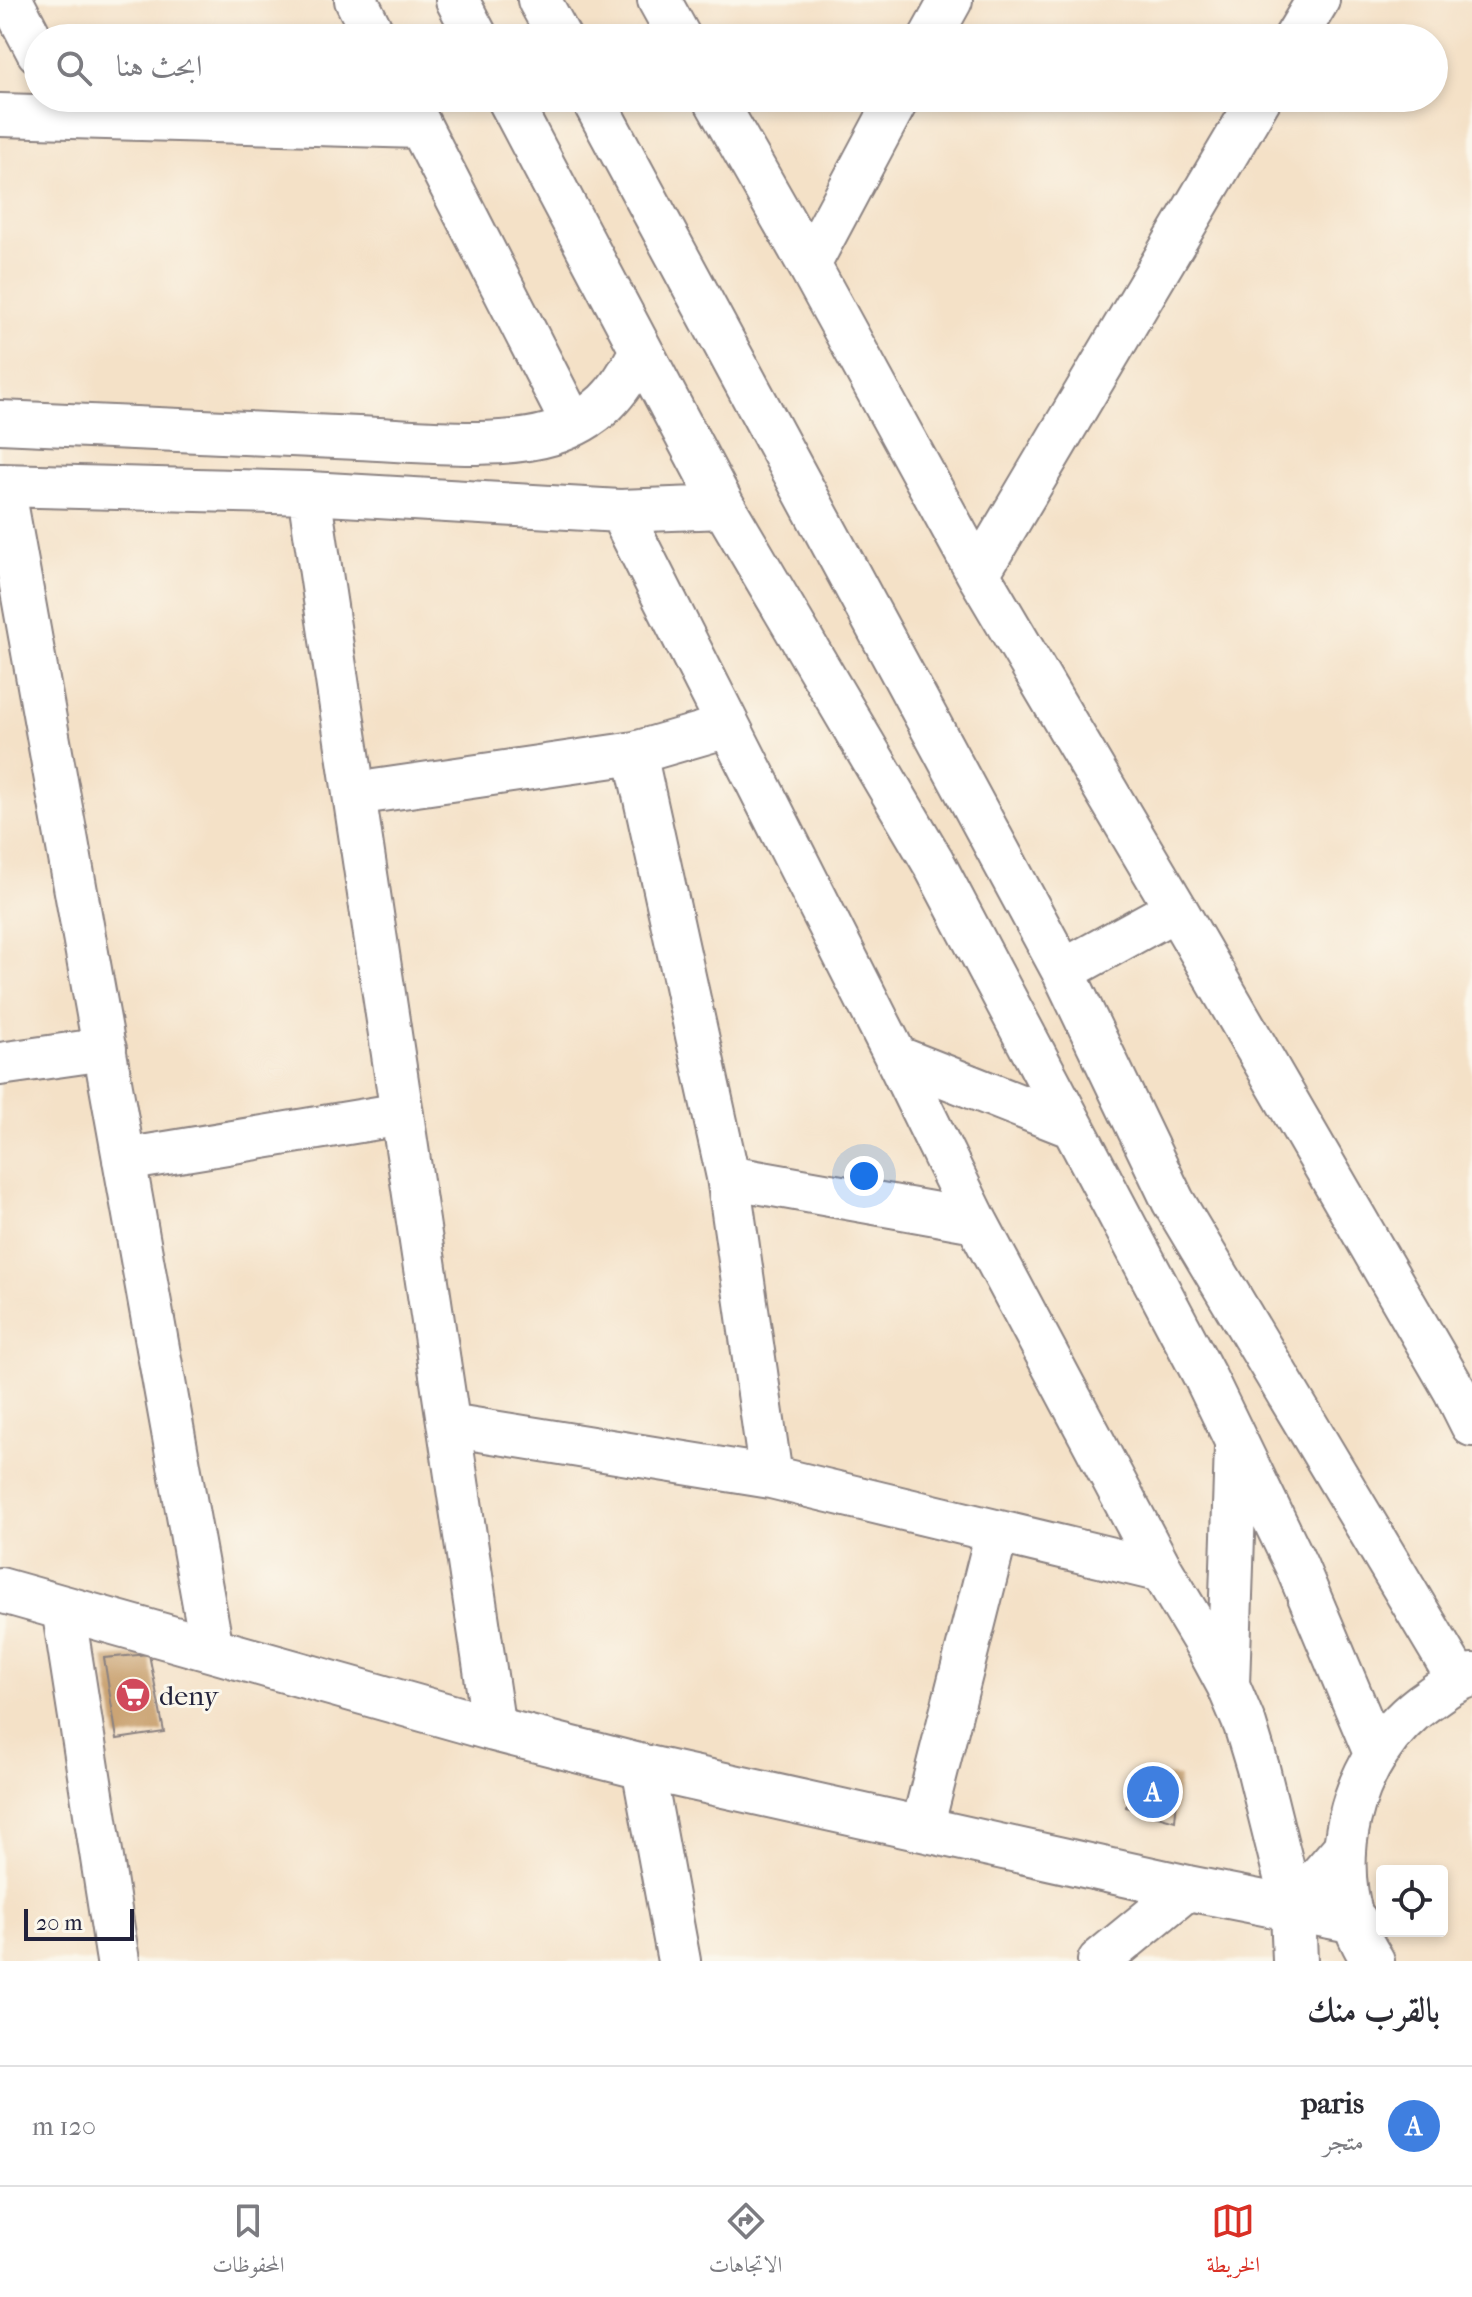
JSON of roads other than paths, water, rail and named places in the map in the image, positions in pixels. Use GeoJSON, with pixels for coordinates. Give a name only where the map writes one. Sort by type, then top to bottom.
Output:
{"type":"FeatureCollection","features":[{"type":"Feature","properties":{"kind":"street"},"geometry":{"type":"LineString","coordinates":[[11,0],[24,25]]}},
{"type":"Feature","properties":{"kind":"street"},"geometry":{"type":"LineString","coordinates":[[356,0],[368,24]]}},
{"type":"Feature","properties":{"kind":"street"},"geometry":{"type":"LineString","coordinates":[[457,0],[470,24]]}},
{"type":"Feature","properties":{"kind":"street"},"geometry":{"type":"LineString","coordinates":[[539,0],[552,24]]}},
{"type":"Feature","properties":{"kind":"street"},"geometry":{"type":"LineString","coordinates":[[659,0],[672,24]]}},
{"type":"Feature","properties":{"kind":"street"},"geometry":{"type":"LineString","coordinates":[[938,24],[951,0]]}},
{"type":"Feature","properties":{"kind":"street"},"geometry":{"type":"LineString","coordinates":[[1303,24],[1318,0]]}},
{"type":"Feature","properties":{"kind":"street"},"geometry":{"type":"LineString","coordinates":[[0,115],[29,112]]}},
{"type":"Feature","properties":{"kind":"street"},"geometry":{"type":"LineString","coordinates":[[344,112],[413,113],[573,425]]}},
{"type":"Feature","properties":{"kind":"street"},"geometry":{"type":"LineString","coordinates":[[515,112],[724,507],[933,862],[1206,1379],[1302,1578],[1375,1753]]}},
{"type":"Feature","properties":{"kind":"street"},"geometry":{"type":"LineString","coordinates":[[600,112],[1063,971],[1173,1201],[1465,1677],[1411,1711],[1375,1753],[1353,1799],[1344,1850],[1348,1901],[1365,1950],[1373,1961]]}},
{"type":"Feature","properties":{"kind":"street"},"geometry":{"type":"LineString","coordinates":[[722,112],[978,574],[1176,909],[1463,1408]]}},
{"type":"Feature","properties":{"kind":"street"},"geometry":{"type":"LineString","coordinates":[[809,265],[891,112]]}},
{"type":"Feature","properties":{"kind":"street"},"geometry":{"type":"LineString","coordinates":[[978,574],[1252,112]]}},
{"type":"Feature","properties":{"kind":"street"},"geometry":{"type":"LineString","coordinates":[[0,422],[491,441],[527,439],[573,425],[610,400],[626,379],[641,350]]}},
{"type":"Feature","properties":{"kind":"street"},"geometry":{"type":"LineString","coordinates":[[149,429],[152,490]]}},
{"type":"Feature","properties":{"kind":"street"},"geometry":{"type":"LineString","coordinates":[[212,1649],[2,485],[309,493],[620,511],[724,507]]}},
{"type":"Feature","properties":{"kind":"street"},"geometry":{"type":"LineString","coordinates":[[309,493],[494,1729]]}},
{"type":"Feature","properties":{"kind":"street"},"geometry":{"type":"LineString","coordinates":[[620,511],[976,1221],[1162,1571],[1228,1685],[1258,1768],[1293,1909],[1295,1961]]}},
{"type":"Feature","properties":{"kind":"street"},"geometry":{"type":"LineString","coordinates":[[354,794],[635,753],[728,726]]}},
{"type":"Feature","properties":{"kind":"street"},"geometry":{"type":"LineString","coordinates":[[635,753],[728,1177],[771,1477]]}},
{"type":"Feature","properties":{"kind":"street"},"geometry":{"type":"LineString","coordinates":[[1063,971],[1176,909]]}},
{"type":"Feature","properties":{"kind":"street"},"geometry":{"type":"LineString","coordinates":[[0,1064],[105,1049]]}},
{"type":"Feature","properties":{"kind":"street"},"geometry":{"type":"LineString","coordinates":[[896,1057],[1073,1127]]}},
{"type":"Feature","properties":{"kind":"street"},"geometry":{"type":"LineString","coordinates":[[124,1160],[402,1114]]}},
{"type":"Feature","properties":{"kind":"street"},"geometry":{"type":"LineString","coordinates":[[728,1177],[976,1221]]}},
{"type":"Feature","properties":{"kind":"street"},"geometry":{"type":"LineString","coordinates":[[1463,1408],[1472,1352]]}},
{"type":"Feature","properties":{"kind":"street"},"geometry":{"type":"LineString","coordinates":[[449,1425],[771,1477],[1162,1571]]}},
{"type":"Feature","properties":{"kind":"street"},"geometry":{"type":"LineString","coordinates":[[1228,1685],[1236,1442]]}},
{"type":"Feature","properties":{"kind":"street"},"geometry":{"type":"LineString","coordinates":[[922,1828],[997,1532]]}},
{"type":"Feature","properties":{"kind":"street"},"geometry":{"type":"LineString","coordinates":[[0,1590],[494,1729],[643,1767],[1188,1888],[1355,1921]]}},
{"type":"Feature","properties":{"kind":"street"},"geometry":{"type":"LineString","coordinates":[[63,1608],[118,1961]]}},
{"type":"Feature","properties":{"kind":"street"},"geometry":{"type":"LineString","coordinates":[[643,1767],[679,1961]]}},
{"type":"Feature","properties":{"kind":"street"},"geometry":{"type":"LineString","coordinates":[[1293,1909],[1344,1850]]}},
{"type":"Feature","properties":{"kind":"street"},"geometry":{"type":"LineString","coordinates":[[1099,1961],[1188,1888]]}},
{"type":"Feature","properties":{"kind":"place","name":"deny"},"geometry":{"type":"Point","coordinates":[133,1695]}},
{"type":"Feature","properties":{"kind":"place","name":"paris"},"geometry":{"type":"Point","coordinates":[1153,1792]}}]}
